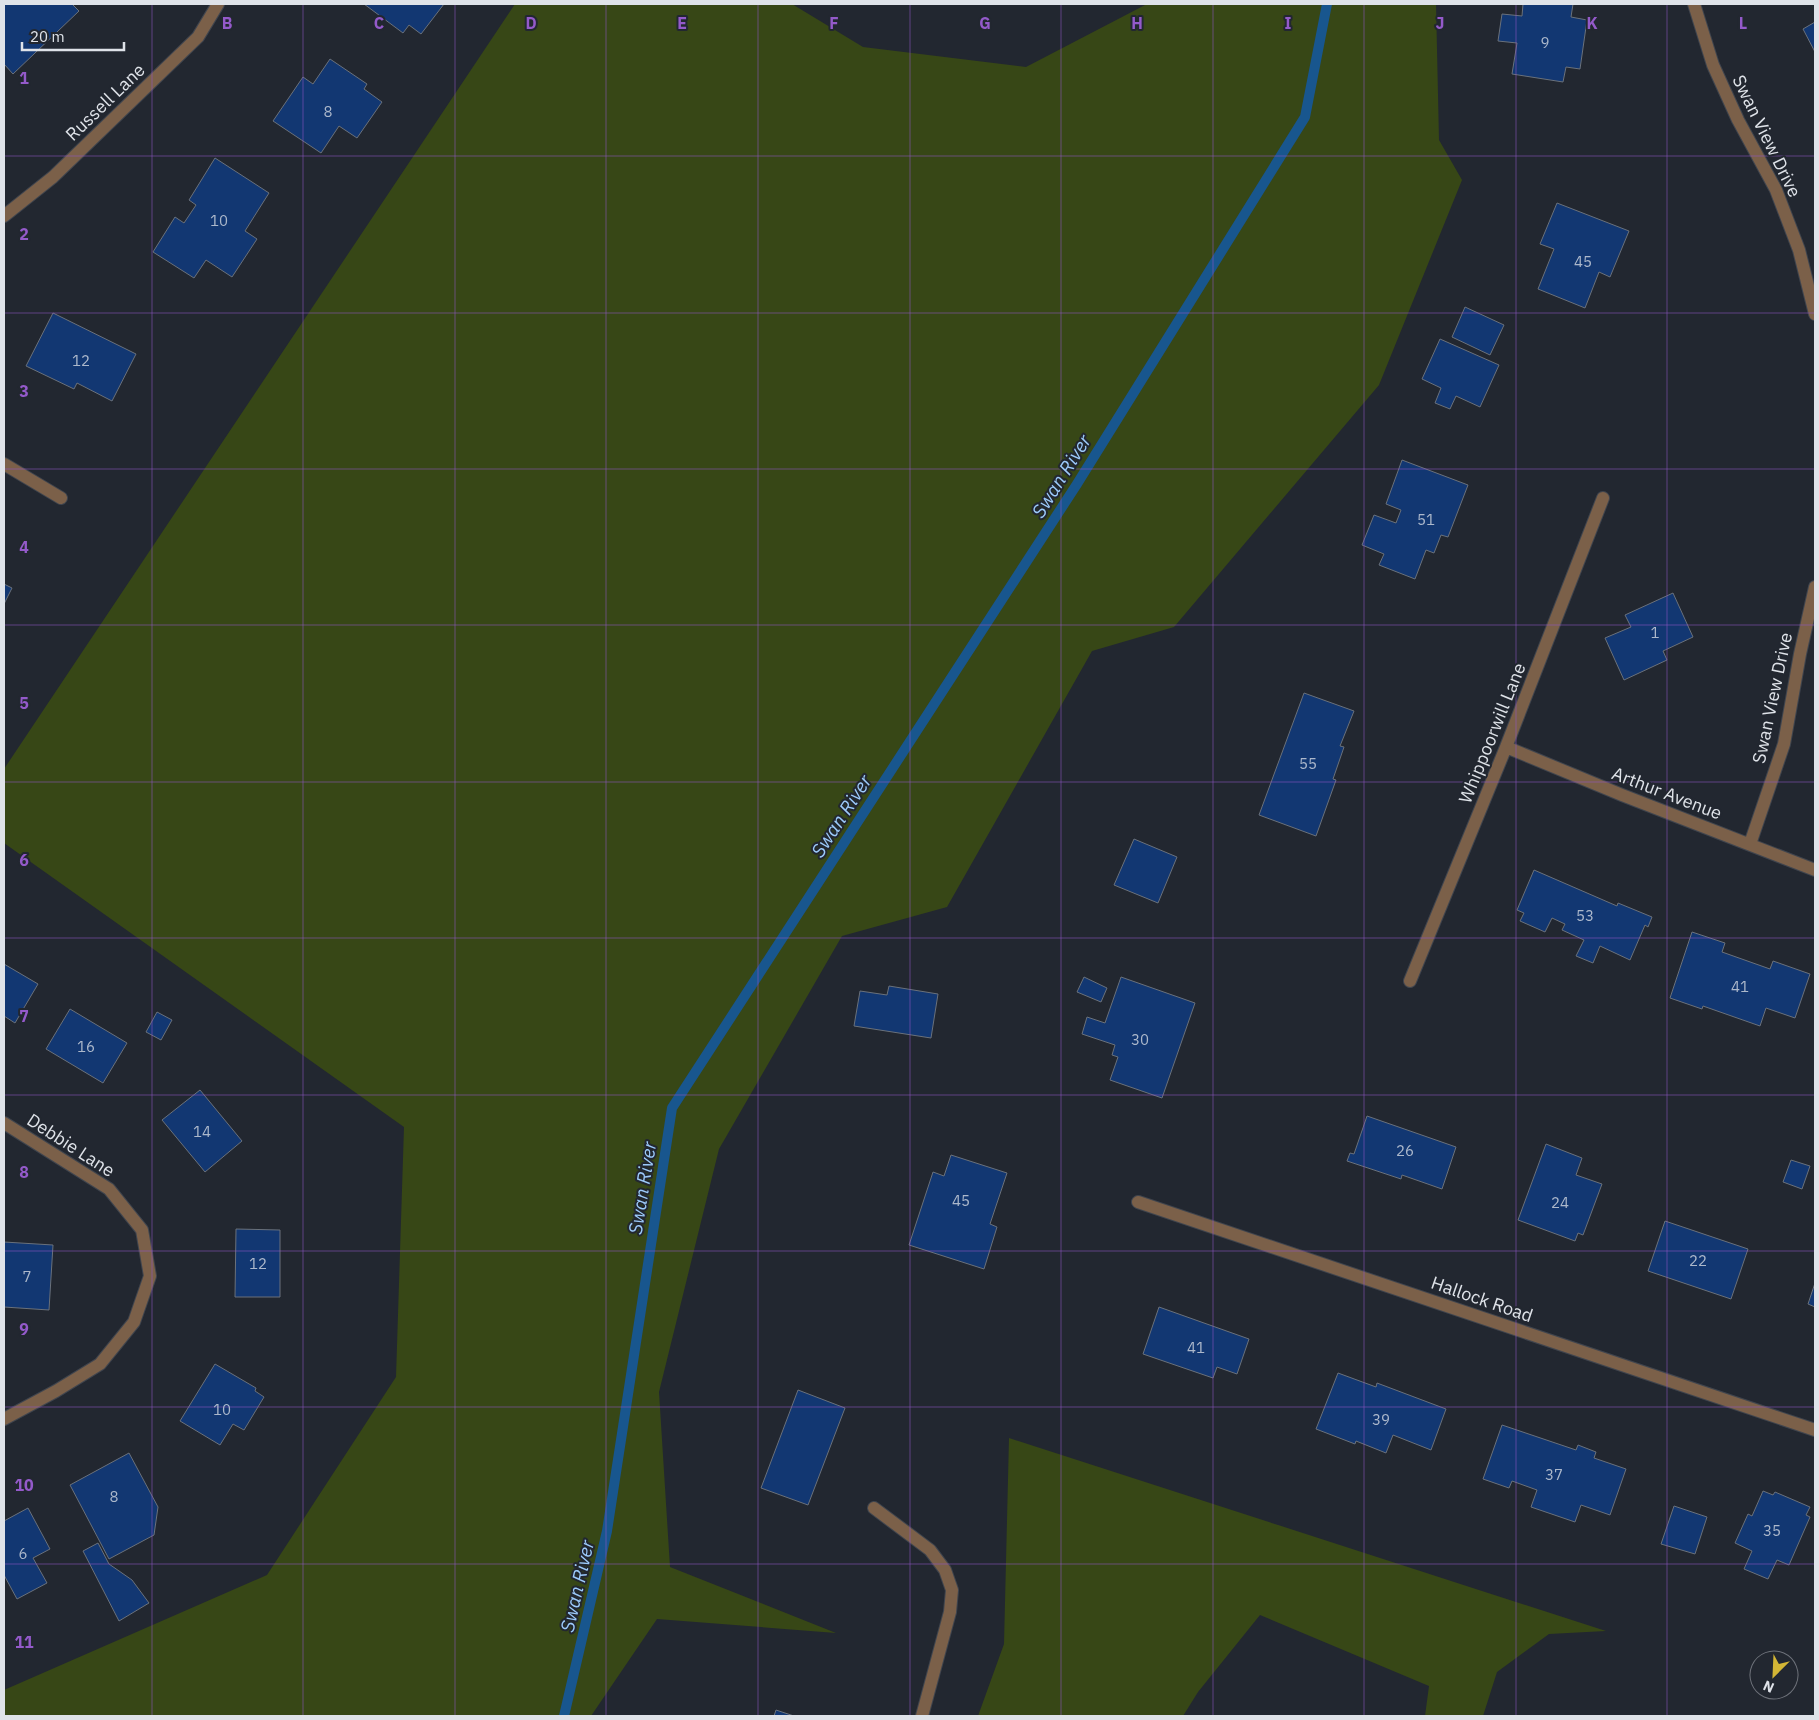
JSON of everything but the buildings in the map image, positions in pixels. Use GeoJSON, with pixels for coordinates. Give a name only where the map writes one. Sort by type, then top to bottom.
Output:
{"type":"FeatureCollection","features":[{"type":"Feature","properties":{"kind":"street","name":"Russell Lane"},"geometry":{"type":"LineString","coordinates":[[4,216],[53,176],[198,37],[218,4]]}},
{"type":"Feature","properties":{"kind":"street","name":"Swan View Drive"},"geometry":{"type":"LineString","coordinates":[[1694,4],[1712,65],[1738,120],[1779,198],[1799,250],[1815,314]]}},
{"type":"Feature","properties":{"kind":"street"},"geometry":{"type":"LineString","coordinates":[[4,464],[61,498]]}},
{"type":"Feature","properties":{"kind":"street","name":"Whippoorwill Lane"},"geometry":{"type":"LineString","coordinates":[[1410,981],[1506,747],[1603,498]]}},
{"type":"Feature","properties":{"kind":"street","name":"Swan View Drive"},"geometry":{"type":"LineString","coordinates":[[1750,844],[1784,744],[1800,654],[1815,587]]}},
{"type":"Feature","properties":{"kind":"street","name":"Arthur Avenue"},"geometry":{"type":"LineString","coordinates":[[1506,747],[1622,795],[1815,870]]}},
{"type":"Feature","properties":{"kind":"street","name":"Debbie Lane"},"geometry":{"type":"LineString","coordinates":[[4,1123],[109,1189],[142,1230],[150,1276],[134,1322],[100,1364],[4,1420]]}},
{"type":"Feature","properties":{"kind":"street","name":"Hallock Road"},"geometry":{"type":"LineString","coordinates":[[1138,1202],[1815,1430]]}},
{"type":"Feature","properties":{"kind":"street"},"geometry":{"type":"LineString","coordinates":[[874,1508],[930,1550],[946,1570],[952,1590],[950,1612],[922,1716]]}},
{"type":"Feature","properties":{"kind":"green space"},"geometry":{"type":"Polygon","coordinates":[[[515,4],[792,4],[863,47],[1026,67],[1147,4],[1436,4],[1439,140],[1462,180],[1379,385],[1174,627],[1092,651],[947,907],[842,936],[719,1149],[659,1392],[670,1567],[836,1633],[657,1619],[591,1716],[4,1716],[4,1690],[267,1575],[396,1377],[404,1127],[4,843],[4,769],[515,4]]]}},
{"type":"Feature","properties":{"kind":"green space"},"geometry":{"type":"Polygon","coordinates":[[[1009,1438],[1606,1631],[1549,1634],[1497,1672],[1483,1716],[1425,1716],[1429,1686],[1260,1615],[1198,1692],[1183,1716],[978,1716],[1004,1644],[1009,1438]]]}},
{"type":"Feature","properties":{"kind":"waterway","name":"Swan River"},"geometry":{"type":"LineString","coordinates":[[564,1716],[607,1531],[672,1108],[1077,484],[1305,117],[1327,4]]}}]}
